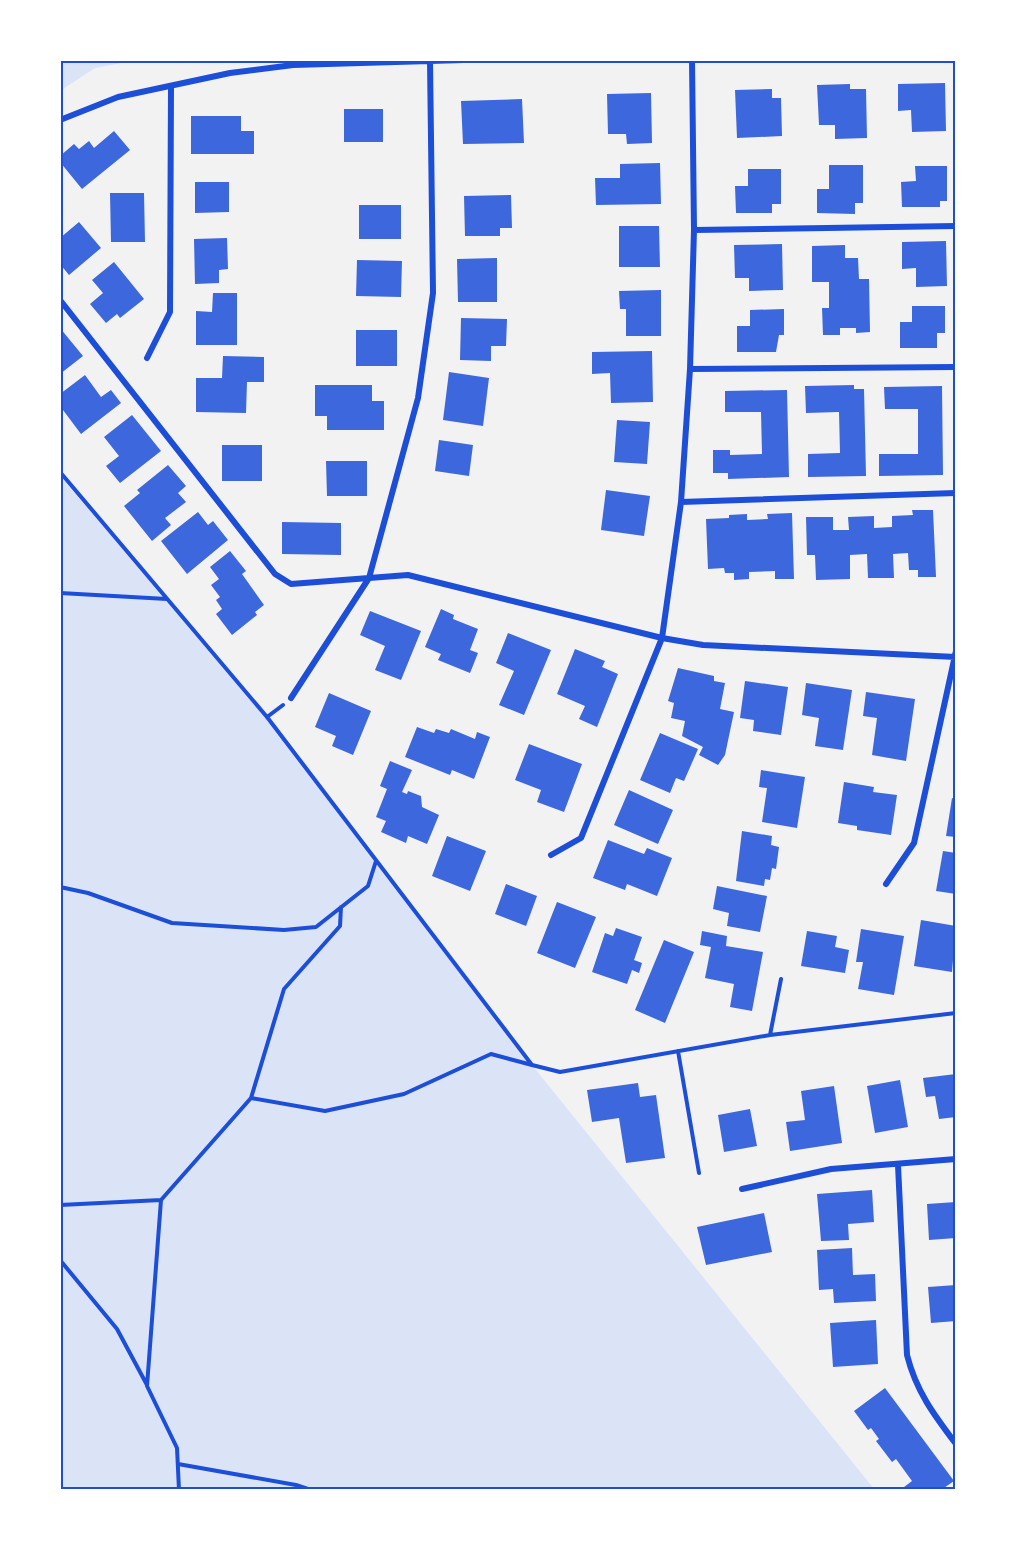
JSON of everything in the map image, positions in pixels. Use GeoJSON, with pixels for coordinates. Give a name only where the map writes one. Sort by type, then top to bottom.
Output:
{"type":"FeatureCollection","features":[{"type":"Feature","properties":{"kind":"street"},"geometry":{"type":"LineString","coordinates":[[60,120],[118,97],[230,73],[293,65],[464,60]]}},
{"type":"Feature","properties":{"kind":"street"},"geometry":{"type":"LineString","coordinates":[[551,855],[581,838],[662,638],[681,502],[690,369],[694,230],[692,60]]}},
{"type":"Feature","properties":{"kind":"street"},"geometry":{"type":"LineString","coordinates":[[291,698],[369,578],[418,398],[433,293],[430,61]]}},
{"type":"Feature","properties":{"kind":"street"},"geometry":{"type":"LineString","coordinates":[[147,358],[170,312],[171,87]]}},
{"type":"Feature","properties":{"kind":"street"},"geometry":{"type":"LineString","coordinates":[[694,230],[956,226]]}},
{"type":"Feature","properties":{"kind":"street"},"geometry":{"type":"LineString","coordinates":[[60,300],[275,574],[291,585],[408,575],[662,638],[703,645],[956,657]]}},
{"type":"Feature","properties":{"kind":"street"},"geometry":{"type":"LineString","coordinates":[[690,369],[956,367]]}},
{"type":"Feature","properties":{"kind":"street"},"geometry":{"type":"LineString","coordinates":[[681,502],[956,494]]}},
{"type":"Feature","properties":{"kind":"street"},"geometry":{"type":"LineString","coordinates":[[886,884],[914,843],[956,651]]}},
{"type":"Feature","properties":{"kind":"street"},"geometry":{"type":"LineString","coordinates":[[741,1189],[831,1169],[956,1159]]}},
{"type":"Feature","properties":{"kind":"street"},"geometry":{"type":"LineString","coordinates":[[898,1165],[907,1355],[913,1380],[923,1400],[956,1444]]}},
{"type":"Feature","properties":{"kind":"path"},"geometry":{"type":"LineString","coordinates":[[60,472],[267,717],[532,1065]]}},
{"type":"Feature","properties":{"kind":"path"},"geometry":{"type":"LineString","coordinates":[[60,593],[168,599]]}},
{"type":"Feature","properties":{"kind":"path"},"geometry":{"type":"LineString","coordinates":[[60,887],[88,893],[172,923],[284,930],[316,927],[368,886],[377,860]]}},
{"type":"Feature","properties":{"kind":"path"},"geometry":{"type":"LineString","coordinates":[[147,1386],[161,1200],[251,1098],[284,989],[340,926],[341,907]]}},
{"type":"Feature","properties":{"kind":"path"},"geometry":{"type":"LineString","coordinates":[[770,1035],[781,979]]}},
{"type":"Feature","properties":{"kind":"path"},"geometry":{"type":"LineString","coordinates":[[251,1098],[325,1111],[404,1094],[491,1054],[560,1072],[770,1035],[956,1013]]}},
{"type":"Feature","properties":{"kind":"path"},"geometry":{"type":"LineString","coordinates":[[678,1051],[699,1173]]}},
{"type":"Feature","properties":{"kind":"path"},"geometry":{"type":"LineString","coordinates":[[60,1205],[161,1200]]}},
{"type":"Feature","properties":{"kind":"path"},"geometry":{"type":"LineString","coordinates":[[60,1260],[117,1329],[147,1386],[177,1448],[179,1490]]}},
{"type":"Feature","properties":{"kind":"path"},"geometry":{"type":"LineString","coordinates":[[178,1464],[296,1485],[311,1490]]}},
{"type":"Feature","properties":{"kind":"shaded area"},"geometry":{"type":"Polygon","coordinates":[[[60,60],[138,60],[95,68],[60,91],[60,60]]]}},
{"type":"Feature","properties":{"kind":"shaded area"},"geometry":{"type":"Polygon","coordinates":[[[60,476],[267,717],[532,1065],[875,1490],[60,1490],[60,476]]]}},
{"type":"Feature","properties":{"kind":"building"},"geometry":{"type":"Polygon","coordinates":[[[945,83],[946,131],[912,132],[911,110],[898,111],[898,84],[945,83]]]}},
{"type":"Feature","properties":{"kind":"building"},"geometry":{"type":"Polygon","coordinates":[[[850,84],[850,89],[866,89],[867,138],[835,139],[835,125],[819,125],[817,85],[850,84]]]}},
{"type":"Feature","properties":{"kind":"building"},"geometry":{"type":"Polygon","coordinates":[[[772,89],[772,98],[781,98],[782,136],[737,138],[735,90],[772,89]]]}},
{"type":"Feature","properties":{"kind":"building"},"geometry":{"type":"Polygon","coordinates":[[[651,93],[652,143],[627,144],[626,134],[608,134],[607,94],[651,93]]]}},
{"type":"Feature","properties":{"kind":"building"},"geometry":{"type":"Polygon","coordinates":[[[522,99],[524,143],[463,144],[461,101],[522,99]]]}},
{"type":"Feature","properties":{"kind":"building"},"geometry":{"type":"Polygon","coordinates":[[[344,109],[383,109],[383,142],[344,142],[344,109]]]}},
{"type":"Feature","properties":{"kind":"building"},"geometry":{"type":"Polygon","coordinates":[[[191,116],[241,116],[241,131],[254,131],[254,154],[191,154],[191,116]]]}},
{"type":"Feature","properties":{"kind":"building"},"geometry":{"type":"Polygon","coordinates":[[[114,131],[130,150],[82,189],[60,162],[60,156],[74,144],[79,149],[89,141],[94,148],[114,131]]]}},
{"type":"Feature","properties":{"kind":"building"},"geometry":{"type":"Polygon","coordinates":[[[660,163],[661,204],[596,205],[595,178],[620,178],[620,164],[660,163]]]}},
{"type":"Feature","properties":{"kind":"building"},"geometry":{"type":"Polygon","coordinates":[[[829,165],[863,165],[863,203],[855,203],[855,214],[817,213],[817,189],[829,189],[829,165]]]}},
{"type":"Feature","properties":{"kind":"building"},"geometry":{"type":"Polygon","coordinates":[[[915,166],[947,166],[947,201],[940,201],[940,207],[902,207],[901,182],[916,181],[915,166]]]}},
{"type":"Feature","properties":{"kind":"building"},"geometry":{"type":"Polygon","coordinates":[[[748,169],[781,169],[781,204],[772,204],[772,213],[736,213],[735,186],[748,186],[748,169]]]}},
{"type":"Feature","properties":{"kind":"building"},"geometry":{"type":"Polygon","coordinates":[[[195,182],[229,182],[229,212],[195,213],[195,182]]]}},
{"type":"Feature","properties":{"kind":"building"},"geometry":{"type":"Polygon","coordinates":[[[110,193],[144,193],[145,242],[111,242],[110,193]]]}},
{"type":"Feature","properties":{"kind":"building"},"geometry":{"type":"Polygon","coordinates":[[[511,195],[512,228],[500,228],[500,236],[465,236],[464,196],[511,195]]]}},
{"type":"Feature","properties":{"kind":"building"},"geometry":{"type":"Polygon","coordinates":[[[359,205],[401,205],[401,239],[359,239],[359,205]]]}},
{"type":"Feature","properties":{"kind":"building"},"geometry":{"type":"Polygon","coordinates":[[[79,222],[101,248],[69,275],[60,264],[60,238],[79,222]]]}},
{"type":"Feature","properties":{"kind":"building"},"geometry":{"type":"Polygon","coordinates":[[[619,226],[659,226],[660,267],[619,267],[619,226]]]}},
{"type":"Feature","properties":{"kind":"building"},"geometry":{"type":"Polygon","coordinates":[[[227,238],[228,269],[219,270],[219,283],[195,284],[194,239],[227,238]]]}},
{"type":"Feature","properties":{"kind":"building"},"geometry":{"type":"Polygon","coordinates":[[[946,241],[947,286],[916,287],[916,268],[902,269],[902,242],[946,241]]]}},
{"type":"Feature","properties":{"kind":"building"},"geometry":{"type":"Polygon","coordinates":[[[782,244],[783,290],[749,291],[749,278],[735,278],[734,245],[782,244]]]}},
{"type":"Feature","properties":{"kind":"building"},"geometry":{"type":"Polygon","coordinates":[[[845,245],[845,258],[858,258],[859,279],[869,279],[870,332],[856,333],[856,328],[840,328],[840,335],[823,335],[822,308],[829,308],[829,282],[812,282],[812,246],[845,245]]]}},
{"type":"Feature","properties":{"kind":"building"},"geometry":{"type":"Polygon","coordinates":[[[497,258],[497,302],[458,302],[457,259],[497,258]]]}},
{"type":"Feature","properties":{"kind":"building"},"geometry":{"type":"Polygon","coordinates":[[[357,260],[402,261],[401,297],[356,296],[357,260]]]}},
{"type":"Feature","properties":{"kind":"building"},"geometry":{"type":"Polygon","coordinates":[[[114,262],[144,299],[120,318],[117,314],[106,323],[90,304],[103,293],[92,280],[114,262]]]}},
{"type":"Feature","properties":{"kind":"building"},"geometry":{"type":"Polygon","coordinates":[[[661,290],[661,336],[626,336],[626,309],[620,309],[619,291],[661,290]]]}},
{"type":"Feature","properties":{"kind":"building"},"geometry":{"type":"Polygon","coordinates":[[[213,293],[237,293],[237,345],[196,345],[196,311],[212,312],[213,293]]]}},
{"type":"Feature","properties":{"kind":"building"},"geometry":{"type":"Polygon","coordinates":[[[912,306],[945,306],[945,333],[937,333],[937,348],[900,348],[900,322],[912,322],[912,306]]]}},
{"type":"Feature","properties":{"kind":"building"},"geometry":{"type":"Polygon","coordinates":[[[784,309],[784,335],[779,335],[776,352],[737,352],[737,326],[750,326],[750,310],[784,309]]]}},
{"type":"Feature","properties":{"kind":"building"},"geometry":{"type":"Polygon","coordinates":[[[461,318],[507,319],[506,346],[491,346],[491,361],[460,360],[461,318]]]}},
{"type":"Feature","properties":{"kind":"building"},"geometry":{"type":"Polygon","coordinates":[[[60,328],[83,356],[60,374],[60,328]]]}},
{"type":"Feature","properties":{"kind":"building"},"geometry":{"type":"Polygon","coordinates":[[[356,330],[397,330],[397,366],[356,366],[356,330]]]}},
{"type":"Feature","properties":{"kind":"building"},"geometry":{"type":"Polygon","coordinates":[[[652,351],[653,402],[611,403],[610,373],[592,374],[592,352],[652,351]]]}},
{"type":"Feature","properties":{"kind":"building"},"geometry":{"type":"Polygon","coordinates":[[[223,356],[264,357],[264,382],[247,382],[246,413],[196,412],[196,378],[222,378],[223,356]]]}},
{"type":"Feature","properties":{"kind":"building"},"geometry":{"type":"Polygon","coordinates":[[[449,372],[489,378],[483,426],[443,420],[449,372]]]}},
{"type":"Feature","properties":{"kind":"building"},"geometry":{"type":"Polygon","coordinates":[[[85,375],[101,397],[111,390],[121,403],[81,434],[60,406],[60,394],[85,375]]]}},
{"type":"Feature","properties":{"kind":"building"},"geometry":{"type":"Polygon","coordinates":[[[315,385],[372,385],[372,401],[384,401],[384,430],[327,430],[327,416],[315,416],[315,385]]]}},
{"type":"Feature","properties":{"kind":"building"},"geometry":{"type":"Polygon","coordinates":[[[854,385],[854,389],[864,389],[866,476],[808,477],[808,454],[840,453],[839,412],[806,413],[805,386],[854,385]]]}},
{"type":"Feature","properties":{"kind":"building"},"geometry":{"type":"Polygon","coordinates":[[[942,386],[943,475],[879,476],[879,454],[918,454],[918,409],[885,409],[884,387],[942,386]]]}},
{"type":"Feature","properties":{"kind":"building"},"geometry":{"type":"Polygon","coordinates":[[[787,390],[789,477],[728,479],[728,473],[713,473],[713,450],[730,450],[730,455],[762,454],[761,412],[725,412],[725,391],[787,390]]]}},
{"type":"Feature","properties":{"kind":"building"},"geometry":{"type":"Polygon","coordinates":[[[132,415],[161,451],[120,483],[106,466],[119,456],[104,437],[132,415]]]}},
{"type":"Feature","properties":{"kind":"building"},"geometry":{"type":"Polygon","coordinates":[[[617,420],[650,422],[647,464],[614,462],[617,420]]]}},
{"type":"Feature","properties":{"kind":"building"},"geometry":{"type":"Polygon","coordinates":[[[439,440],[473,445],[469,476],[435,471],[439,440]]]}},
{"type":"Feature","properties":{"kind":"building"},"geometry":{"type":"Polygon","coordinates":[[[222,445],[262,445],[262,481],[222,481],[222,445]]]}},
{"type":"Feature","properties":{"kind":"building"},"geometry":{"type":"Polygon","coordinates":[[[326,461],[367,461],[367,496],[327,496],[326,461]]]}},
{"type":"Feature","properties":{"kind":"building"},"geometry":{"type":"Polygon","coordinates":[[[168,465],[186,486],[178,493],[186,502],[165,518],[171,525],[152,541],[124,506],[140,493],[137,490],[168,465]]]}},
{"type":"Feature","properties":{"kind":"building"},"geometry":{"type":"Polygon","coordinates":[[[606,490],[650,496],[644,536],[601,530],[606,490]]]}},
{"type":"Feature","properties":{"kind":"building"},"geometry":{"type":"Polygon","coordinates":[[[912,510],[933,510],[936,577],[918,577],[918,570],[909,570],[908,553],[893,554],[894,578],[868,578],[867,554],[850,555],[850,579],[816,580],[815,555],[807,555],[806,517],[833,517],[833,530],[849,530],[848,517],[874,516],[874,528],[892,527],[892,516],[913,515],[912,510]]]}},
{"type":"Feature","properties":{"kind":"building"},"geometry":{"type":"Polygon","coordinates":[[[198,512],[208,525],[213,521],[228,540],[187,574],[161,541],[198,512]]]}},
{"type":"Feature","properties":{"kind":"building"},"geometry":{"type":"Polygon","coordinates":[[[792,513],[794,579],[775,579],[775,571],[749,572],[749,579],[734,580],[734,573],[725,573],[724,568],[708,569],[706,519],[747,514],[747,520],[768,519],[767,514],[792,513]]]}},
{"type":"Feature","properties":{"kind":"building"},"geometry":{"type":"Polygon","coordinates":[[[282,522],[341,523],[341,555],[282,554],[282,522]]]}},
{"type":"Feature","properties":{"kind":"building"},"geometry":{"type":"Polygon","coordinates":[[[230,551],[246,571],[242,574],[264,605],[255,612],[257,615],[232,635],[216,614],[222,609],[216,600],[220,597],[211,585],[219,579],[210,567],[230,551]]]}},
{"type":"Feature","properties":{"kind":"building"},"geometry":{"type":"Polygon","coordinates":[[[441,609],[454,615],[453,619],[478,629],[470,650],[478,653],[470,673],[438,660],[441,654],[425,647],[441,609]]]}},
{"type":"Feature","properties":{"kind":"building"},"geometry":{"type":"Polygon","coordinates":[[[370,611],[421,631],[401,680],[375,670],[385,646],[360,635],[370,611]]]}},
{"type":"Feature","properties":{"kind":"building"},"geometry":{"type":"Polygon","coordinates":[[[508,633],[551,650],[524,715],[499,705],[514,671],[496,663],[508,633]]]}},
{"type":"Feature","properties":{"kind":"building"},"geometry":{"type":"Polygon","coordinates":[[[575,649],[605,661],[602,667],[618,674],[597,727],[579,719],[585,706],[557,694],[575,649]]]}},
{"type":"Feature","properties":{"kind":"building"},"geometry":{"type":"Polygon","coordinates":[[[678,668],[714,676],[714,681],[725,683],[720,709],[734,712],[725,755],[718,765],[699,755],[703,747],[682,736],[685,721],[671,718],[674,703],[668,701],[678,668]]]}},
{"type":"Feature","properties":{"kind":"building"},"geometry":{"type":"Polygon","coordinates":[[[745,681],[788,687],[781,735],[753,731],[754,720],[740,718],[745,681]]]}},
{"type":"Feature","properties":{"kind":"building"},"geometry":{"type":"Polygon","coordinates":[[[806,683],[852,690],[843,750],[815,746],[819,718],[802,715],[806,683]]]}},
{"type":"Feature","properties":{"kind":"building"},"geometry":{"type":"Polygon","coordinates":[[[866,692],[915,699],[906,761],[872,755],[877,718],[863,716],[866,692]]]}},
{"type":"Feature","properties":{"kind":"building"},"geometry":{"type":"Polygon","coordinates":[[[329,693],[371,711],[353,755],[332,746],[336,736],[315,727],[329,693]]]}},
{"type":"Feature","properties":{"kind":"building"},"geometry":{"type":"Polygon","coordinates":[[[417,727],[434,733],[436,729],[449,733],[451,729],[475,739],[477,732],[490,737],[474,779],[452,770],[450,775],[405,757],[417,727]]]}},
{"type":"Feature","properties":{"kind":"building"},"geometry":{"type":"Polygon","coordinates":[[[660,733],[698,749],[684,781],[676,778],[670,793],[640,780],[660,733]]]}},
{"type":"Feature","properties":{"kind":"building"},"geometry":{"type":"Polygon","coordinates":[[[529,744],[582,764],[564,812],[537,802],[541,790],[515,780],[529,744]]]}},
{"type":"Feature","properties":{"kind":"building"},"geometry":{"type":"Polygon","coordinates":[[[390,761],[412,770],[402,792],[407,794],[408,791],[421,796],[422,807],[439,815],[427,844],[408,836],[406,843],[381,832],[386,821],[376,817],[387,789],[380,786],[390,761]]]}},
{"type":"Feature","properties":{"kind":"building"},"geometry":{"type":"Polygon","coordinates":[[[761,770],[805,777],[797,828],[762,822],[767,788],[759,787],[761,770]]]}},
{"type":"Feature","properties":{"kind":"building"},"geometry":{"type":"Polygon","coordinates":[[[844,782],[874,787],[873,792],[897,795],[891,835],[857,830],[857,826],[838,823],[844,782]]]}},
{"type":"Feature","properties":{"kind":"building"},"geometry":{"type":"Polygon","coordinates":[[[629,790],[673,810],[658,844],[614,825],[629,790]]]}},
{"type":"Feature","properties":{"kind":"building"},"geometry":{"type":"Polygon","coordinates":[[[952,798],[956,799],[956,837],[946,836],[952,798]]]}},
{"type":"Feature","properties":{"kind":"building"},"geometry":{"type":"Polygon","coordinates":[[[742,831],[772,836],[771,845],[779,847],[776,869],[772,868],[770,880],[765,879],[764,886],[736,881],[742,831]]]}},
{"type":"Feature","properties":{"kind":"building"},"geometry":{"type":"Polygon","coordinates":[[[447,836],[486,851],[470,891],[432,876],[447,836]]]}},
{"type":"Feature","properties":{"kind":"building"},"geometry":{"type":"Polygon","coordinates":[[[608,840],[644,854],[647,848],[672,858],[657,896],[627,884],[625,890],[593,878],[608,840]]]}},
{"type":"Feature","properties":{"kind":"building"},"geometry":{"type":"Polygon","coordinates":[[[943,851],[956,853],[956,894],[936,891],[943,851]]]}},
{"type":"Feature","properties":{"kind":"building"},"geometry":{"type":"Polygon","coordinates":[[[506,884],[537,896],[526,926],[495,914],[506,884]]]}},
{"type":"Feature","properties":{"kind":"building"},"geometry":{"type":"Polygon","coordinates":[[[717,886],[767,896],[760,932],[727,926],[729,913],[713,909],[717,886]]]}},
{"type":"Feature","properties":{"kind":"building"},"geometry":{"type":"Polygon","coordinates":[[[557,902],[596,917],[575,968],[537,953],[557,902]]]}},
{"type":"Feature","properties":{"kind":"building"},"geometry":{"type":"Polygon","coordinates":[[[921,920],[956,926],[952,972],[914,966],[921,920]]]}},
{"type":"Feature","properties":{"kind":"building"},"geometry":{"type":"Polygon","coordinates":[[[616,928],[642,937],[634,960],[642,963],[639,973],[632,970],[627,984],[592,972],[605,933],[613,936],[616,928]]]}},
{"type":"Feature","properties":{"kind":"building"},"geometry":{"type":"Polygon","coordinates":[[[861,929],[904,936],[894,995],[858,989],[863,962],[856,962],[861,929]]]}},
{"type":"Feature","properties":{"kind":"building"},"geometry":{"type":"Polygon","coordinates":[[[702,931],[727,936],[726,946],[763,952],[752,1011],[730,1007],[734,984],[705,978],[711,947],[700,945],[702,931]]]}},
{"type":"Feature","properties":{"kind":"building"},"geometry":{"type":"Polygon","coordinates":[[[807,931],[837,936],[835,947],[849,950],[845,973],[801,966],[807,931]]]}},
{"type":"Feature","properties":{"kind":"building"},"geometry":{"type":"Polygon","coordinates":[[[664,940],[694,952],[665,1023],[635,1010],[664,940]]]}},
{"type":"Feature","properties":{"kind":"building"},"geometry":{"type":"Polygon","coordinates":[[[956,1074],[956,1117],[939,1119],[935,1096],[926,1097],[923,1078],[956,1074]]]}},
{"type":"Feature","properties":{"kind":"building"},"geometry":{"type":"Polygon","coordinates":[[[900,1080],[908,1127],[875,1133],[867,1086],[900,1080]]]}},
{"type":"Feature","properties":{"kind":"building"},"geometry":{"type":"Polygon","coordinates":[[[638,1083],[640,1097],[656,1095],[665,1158],[626,1163],[619,1118],[592,1122],[587,1090],[638,1083]]]}},
{"type":"Feature","properties":{"kind":"building"},"geometry":{"type":"Polygon","coordinates":[[[834,1086],[842,1143],[790,1151],[786,1122],[805,1120],[801,1091],[834,1086]]]}},
{"type":"Feature","properties":{"kind":"building"},"geometry":{"type":"Polygon","coordinates":[[[750,1109],[757,1146],[724,1152],[718,1115],[750,1109]]]}},
{"type":"Feature","properties":{"kind":"building"},"geometry":{"type":"Polygon","coordinates":[[[872,1190],[874,1222],[848,1224],[849,1240],[821,1241],[817,1194],[872,1190]]]}},
{"type":"Feature","properties":{"kind":"building"},"geometry":{"type":"Polygon","coordinates":[[[956,1202],[956,1238],[929,1240],[927,1204],[956,1202]]]}},
{"type":"Feature","properties":{"kind":"building"},"geometry":{"type":"Polygon","coordinates":[[[764,1213],[772,1252],[706,1265],[697,1227],[764,1213]]]}},
{"type":"Feature","properties":{"kind":"building"},"geometry":{"type":"Polygon","coordinates":[[[852,1248],[853,1275],[875,1274],[876,1301],[834,1303],[833,1289],[819,1290],[817,1250],[852,1248]]]}},
{"type":"Feature","properties":{"kind":"building"},"geometry":{"type":"Polygon","coordinates":[[[956,1285],[956,1321],[931,1323],[928,1287],[956,1285]]]}},
{"type":"Feature","properties":{"kind":"building"},"geometry":{"type":"Polygon","coordinates":[[[876,1320],[878,1364],[833,1367],[830,1323],[876,1320]]]}},
{"type":"Feature","properties":{"kind":"building"},"geometry":{"type":"Polygon","coordinates":[[[885,1388],[954,1481],[941,1490],[900,1490],[912,1481],[896,1459],[892,1462],[876,1441],[879,1439],[871,1428],[868,1430],[854,1411],[885,1388]]]}}]}
